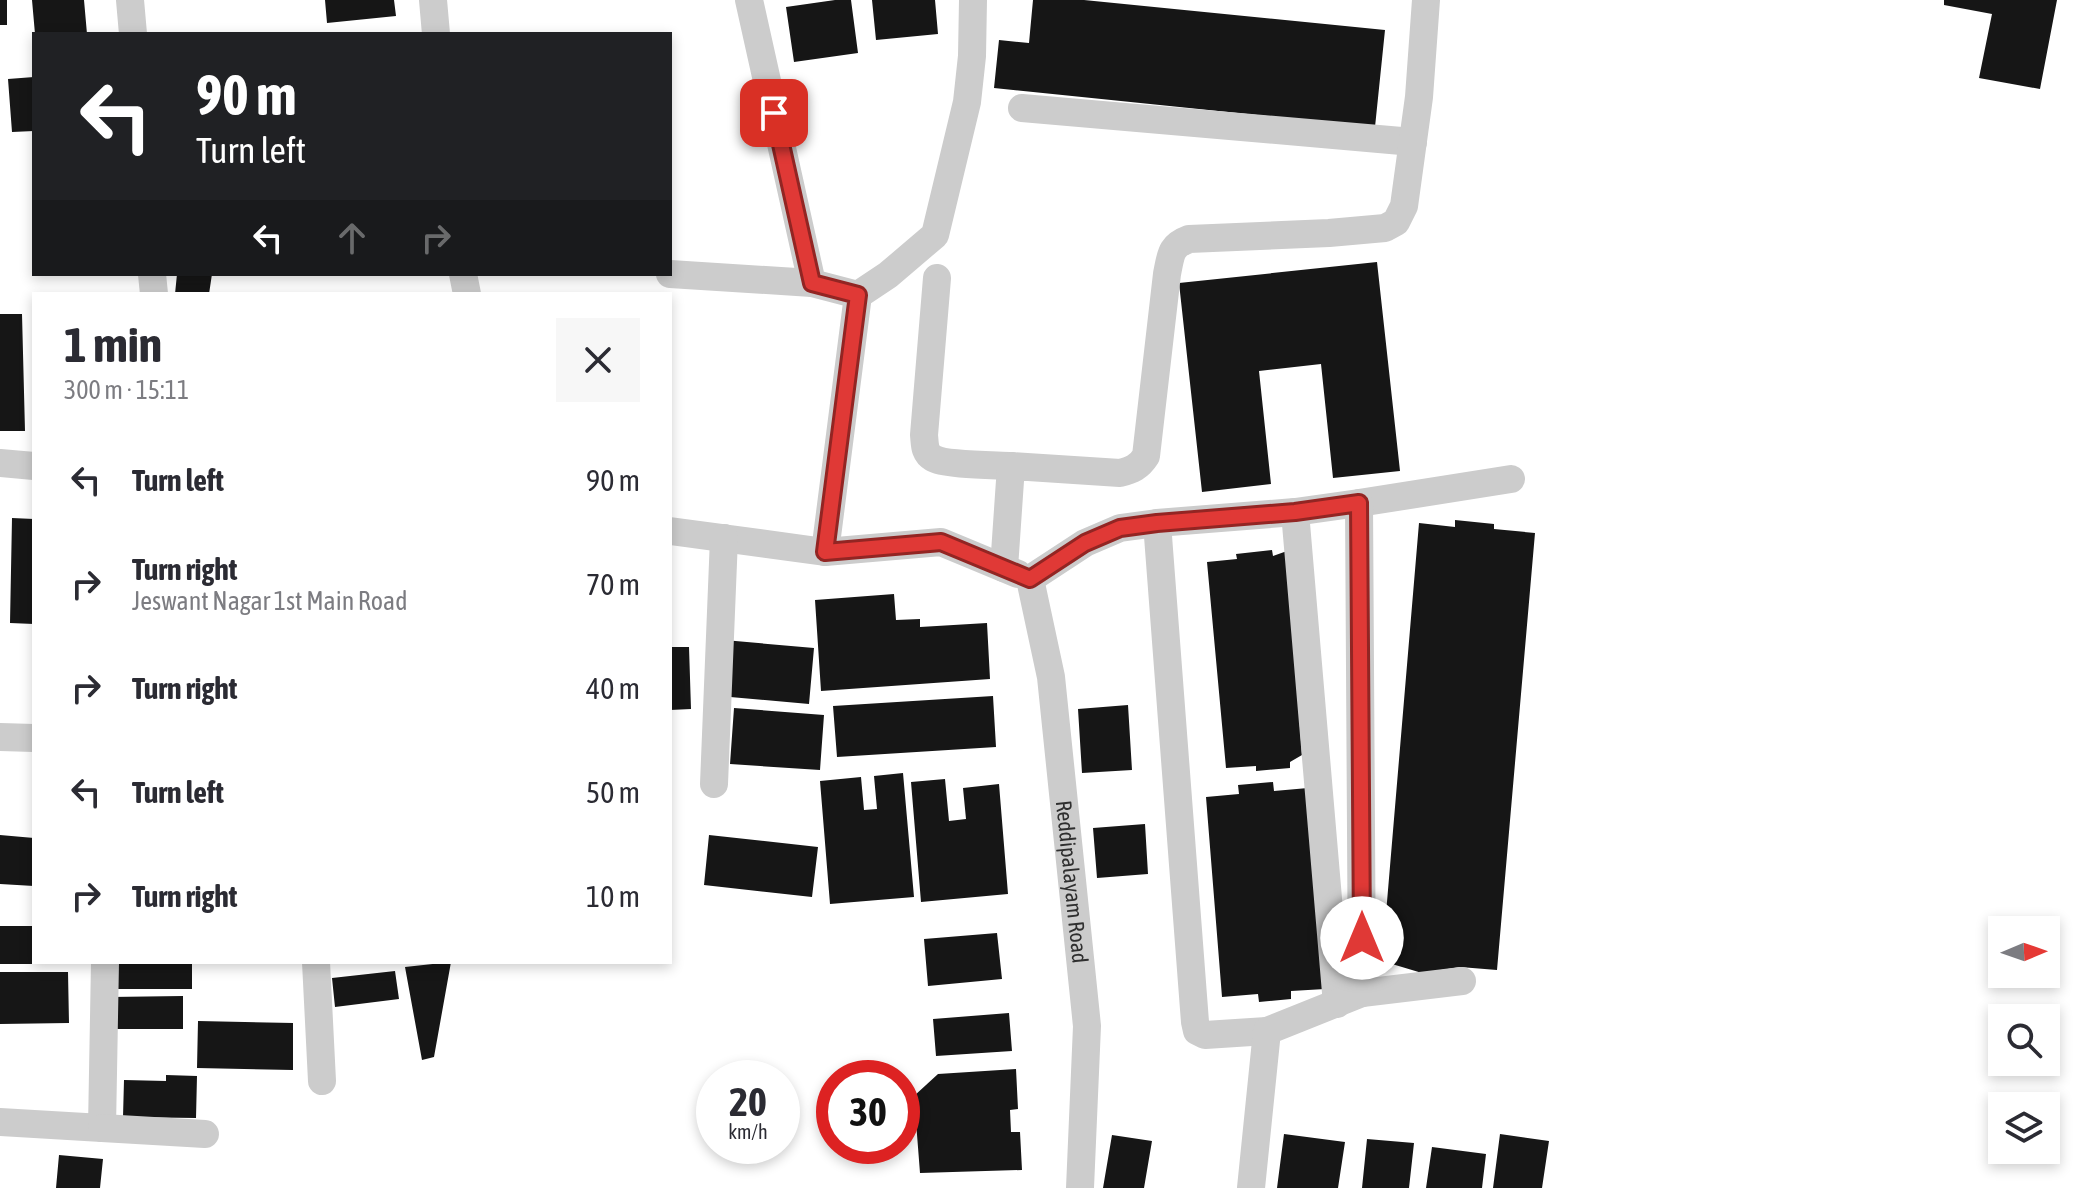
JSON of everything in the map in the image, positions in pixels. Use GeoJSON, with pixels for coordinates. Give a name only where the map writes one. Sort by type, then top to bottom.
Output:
{"type":"FeatureCollection","features":[{"type":"Feature","properties":{"kind":"street"},"geometry":{"type":"LineString","coordinates":[[130,0],[133,32]]}},
{"type":"Feature","properties":{"kind":"street"},"geometry":{"type":"LineString","coordinates":[[433,0],[436,32]]}},
{"type":"Feature","properties":{"kind":"street"},"geometry":{"type":"LineString","coordinates":[[749,0],[812,283]]}},
{"type":"Feature","properties":{"kind":"street"},"geometry":{"type":"LineString","coordinates":[[672,274],[812,283],[858,295],[888,275],[935,235],[967,102],[973,0]]}},
{"type":"Feature","properties":{"kind":"street"},"geometry":{"type":"LineString","coordinates":[[937,278],[924,435],[925,449],[933,458],[1120,473],[1140,465],[1146,456],[1167,274],[1173,248],[1189,239],[1329,233],[1385,228],[1396,222],[1404,206],[1413,142],[1426,0]]}},
{"type":"Feature","properties":{"kind":"street"},"geometry":{"type":"LineString","coordinates":[[1022,108],[1413,142]]}},
{"type":"Feature","properties":{"kind":"street"},"geometry":{"type":"LineString","coordinates":[[825,552],[858,295]]}},
{"type":"Feature","properties":{"kind":"street"},"geometry":{"type":"LineString","coordinates":[[0,463],[32,466]]}},
{"type":"Feature","properties":{"kind":"street","name":"Reddipalayam Road"},"geometry":{"type":"LineString","coordinates":[[1011,466],[1017,574],[1051,677],[1087,1026],[1080,1188]]}},
{"type":"Feature","properties":{"kind":"street"},"geometry":{"type":"LineString","coordinates":[[672,531],[825,552],[941,542],[1017,574],[1120,528],[1295,512],[1511,479]]}},
{"type":"Feature","properties":{"kind":"street"},"geometry":{"type":"LineString","coordinates":[[1349,999],[1359,503]]}},
{"type":"Feature","properties":{"kind":"street"},"geometry":{"type":"LineString","coordinates":[[1295,512],[1349,999]]}},
{"type":"Feature","properties":{"kind":"street"},"geometry":{"type":"LineString","coordinates":[[1157,523],[1197,1031],[1205,1035],[1267,1031],[1349,999],[1462,981]]}},
{"type":"Feature","properties":{"kind":"street"},"geometry":{"type":"LineString","coordinates":[[714,784],[724,538]]}},
{"type":"Feature","properties":{"kind":"street"},"geometry":{"type":"LineString","coordinates":[[0,737],[32,738]]}},
{"type":"Feature","properties":{"kind":"street"},"geometry":{"type":"LineString","coordinates":[[102,1128],[105,964]]}},
{"type":"Feature","properties":{"kind":"street"},"geometry":{"type":"LineString","coordinates":[[316,964],[322,1081]]}},
{"type":"Feature","properties":{"kind":"street"},"geometry":{"type":"LineString","coordinates":[[1251,1188],[1267,1031]]}},
{"type":"Feature","properties":{"kind":"street"},"geometry":{"type":"LineString","coordinates":[[0,1122],[205,1134]]}},
{"type":"Feature","properties":{"kind":"building"},"geometry":{"type":"Polygon","coordinates":[[[0,0],[7,0],[7,25],[0,25],[0,0]]]}},
{"type":"Feature","properties":{"kind":"building"},"geometry":{"type":"Polygon","coordinates":[[[32,0],[84,0],[87,32],[35,32],[32,0]]]}},
{"type":"Feature","properties":{"kind":"building"},"geometry":{"type":"Polygon","coordinates":[[[325,0],[394,0],[396,16],[327,23],[325,0]]]}},
{"type":"Feature","properties":{"kind":"building"},"geometry":{"type":"Polygon","coordinates":[[[851,0],[858,53],[794,62],[786,7],[851,0]]]}},
{"type":"Feature","properties":{"kind":"building"},"geometry":{"type":"Polygon","coordinates":[[[872,0],[935,0],[938,34],[876,40],[872,0]]]}},
{"type":"Feature","properties":{"kind":"building"},"geometry":{"type":"Polygon","coordinates":[[[1033,0],[1084,0],[1385,30],[1375,127],[994,88],[999,40],[1029,43],[1033,0]]]}},
{"type":"Feature","properties":{"kind":"building"},"geometry":{"type":"Polygon","coordinates":[[[1944,0],[2057,0],[2040,89],[1979,78],[1992,14],[1944,5],[1944,0]]]}},
{"type":"Feature","properties":{"kind":"building"},"geometry":{"type":"Polygon","coordinates":[[[32,77],[32,131],[12,132],[8,79],[32,77]]]}},
{"type":"Feature","properties":{"kind":"building"},"geometry":{"type":"Polygon","coordinates":[[[1377,262],[1400,471],[1333,478],[1321,364],[1259,371],[1271,484],[1202,492],[1179,283],[1377,262]]]}},
{"type":"Feature","properties":{"kind":"building"},"geometry":{"type":"Polygon","coordinates":[[[177,276],[212,276],[209,292],[175,292],[177,276]]]}},
{"type":"Feature","properties":{"kind":"building"},"geometry":{"type":"Polygon","coordinates":[[[0,314],[22,314],[25,431],[0,431],[0,314]]]}},
{"type":"Feature","properties":{"kind":"building"},"geometry":{"type":"Polygon","coordinates":[[[12,518],[32,519],[32,624],[10,623],[12,518]]]}},
{"type":"Feature","properties":{"kind":"building"},"geometry":{"type":"Polygon","coordinates":[[[1455,520],[1494,524],[1494,529],[1535,533],[1497,970],[1460,967],[1422,973],[1382,961],[1419,523],[1455,527],[1455,520]]]}},
{"type":"Feature","properties":{"kind":"building"},"geometry":{"type":"Polygon","coordinates":[[[1272,550],[1273,556],[1287,551],[1302,755],[1290,762],[1290,768],[1256,771],[1256,766],[1226,768],[1207,562],[1237,559],[1236,554],[1272,550]]]}},
{"type":"Feature","properties":{"kind":"building"},"geometry":{"type":"Polygon","coordinates":[[[894,594],[896,620],[920,619],[920,627],[987,623],[990,679],[821,691],[815,600],[894,594]]]}},
{"type":"Feature","properties":{"kind":"building"},"geometry":{"type":"Polygon","coordinates":[[[724,640],[814,648],[809,704],[719,696],[724,640]]]}},
{"type":"Feature","properties":{"kind":"building"},"geometry":{"type":"Polygon","coordinates":[[[672,647],[689,647],[691,709],[672,710],[672,647]]]}},
{"type":"Feature","properties":{"kind":"building"},"geometry":{"type":"Polygon","coordinates":[[[993,696],[996,747],[837,757],[833,706],[993,696]]]}},
{"type":"Feature","properties":{"kind":"building"},"geometry":{"type":"Polygon","coordinates":[[[1128,705],[1132,770],[1082,773],[1078,709],[1128,705]]]}},
{"type":"Feature","properties":{"kind":"building"},"geometry":{"type":"Polygon","coordinates":[[[734,708],[824,715],[820,770],[730,764],[734,708]]]}},
{"type":"Feature","properties":{"kind":"building"},"geometry":{"type":"Polygon","coordinates":[[[903,773],[914,897],[830,904],[820,781],[861,777],[864,810],[877,809],[874,776],[903,773]]]}},
{"type":"Feature","properties":{"kind":"building"},"geometry":{"type":"Polygon","coordinates":[[[945,779],[949,821],[966,819],[963,788],[999,784],[1008,894],[921,902],[911,782],[945,779]]]}},
{"type":"Feature","properties":{"kind":"building"},"geometry":{"type":"Polygon","coordinates":[[[1273,782],[1274,791],[1308,788],[1325,989],[1291,991],[1291,999],[1259,1002],[1258,994],[1222,997],[1206,797],[1239,794],[1238,785],[1273,782]]]}},
{"type":"Feature","properties":{"kind":"building"},"geometry":{"type":"Polygon","coordinates":[[[1145,824],[1148,874],[1097,878],[1093,828],[1145,824]]]}},
{"type":"Feature","properties":{"kind":"building"},"geometry":{"type":"Polygon","coordinates":[[[0,835],[32,838],[32,886],[0,884],[0,835]]]}},
{"type":"Feature","properties":{"kind":"building"},"geometry":{"type":"Polygon","coordinates":[[[709,835],[818,847],[812,897],[704,885],[709,835]]]}},
{"type":"Feature","properties":{"kind":"building"},"geometry":{"type":"Polygon","coordinates":[[[0,926],[32,926],[32,964],[0,964],[0,926]]]}},
{"type":"Feature","properties":{"kind":"building"},"geometry":{"type":"Polygon","coordinates":[[[997,933],[1002,979],[928,986],[924,939],[997,933]]]}},
{"type":"Feature","properties":{"kind":"building"},"geometry":{"type":"Polygon","coordinates":[[[109,964],[192,964],[192,989],[110,989],[109,964]]]}},
{"type":"Feature","properties":{"kind":"building"},"geometry":{"type":"Polygon","coordinates":[[[451,964],[434,1057],[422,1060],[405,967],[451,964]]]}},
{"type":"Feature","properties":{"kind":"building"},"geometry":{"type":"Polygon","coordinates":[[[395,971],[399,999],[335,1007],[332,978],[395,971]]]}},
{"type":"Feature","properties":{"kind":"building"},"geometry":{"type":"Polygon","coordinates":[[[0,972],[68,972],[69,1023],[0,1024],[0,972]]]}},
{"type":"Feature","properties":{"kind":"building"},"geometry":{"type":"Polygon","coordinates":[[[183,996],[183,1029],[110,1029],[110,997],[183,996]]]}},
{"type":"Feature","properties":{"kind":"building"},"geometry":{"type":"Polygon","coordinates":[[[1009,1013],[1012,1051],[936,1056],[933,1019],[1009,1013]]]}},
{"type":"Feature","properties":{"kind":"building"},"geometry":{"type":"Polygon","coordinates":[[[198,1021],[293,1023],[293,1070],[197,1068],[198,1021]]]}},
{"type":"Feature","properties":{"kind":"building"},"geometry":{"type":"Polygon","coordinates":[[[1016,1069],[1018,1109],[1010,1110],[1011,1132],[1020,1132],[1022,1170],[920,1173],[920,1090],[938,1074],[1016,1069]]]}},
{"type":"Feature","properties":{"kind":"building"},"geometry":{"type":"Polygon","coordinates":[[[166,1075],[197,1076],[196,1118],[123,1117],[124,1080],[166,1081],[166,1075]]]}},
{"type":"Feature","properties":{"kind":"building"},"geometry":{"type":"Polygon","coordinates":[[[1284,1134],[1345,1142],[1338,1188],[1277,1188],[1284,1134]]]}},
{"type":"Feature","properties":{"kind":"building"},"geometry":{"type":"Polygon","coordinates":[[[1500,1134],[1549,1141],[1542,1188],[1493,1188],[1500,1134]]]}},
{"type":"Feature","properties":{"kind":"building"},"geometry":{"type":"Polygon","coordinates":[[[1112,1135],[1152,1141],[1144,1188],[1103,1188],[1112,1135]]]}},
{"type":"Feature","properties":{"kind":"building"},"geometry":{"type":"Polygon","coordinates":[[[1367,1139],[1414,1143],[1409,1188],[1362,1188],[1367,1139]]]}},
{"type":"Feature","properties":{"kind":"building"},"geometry":{"type":"Polygon","coordinates":[[[1432,1147],[1486,1154],[1482,1188],[1426,1188],[1432,1147]]]}},
{"type":"Feature","properties":{"kind":"building"},"geometry":{"type":"Polygon","coordinates":[[[59,1155],[103,1159],[100,1188],[56,1188],[59,1155]]]}},
{"type":"Feature","properties":{"kind":"route"},"geometry":{"type":"LineString","coordinates":[[774,113],[812,283],[858,295],[825,552],[941,542],[1030,579],[1085,543],[1120,528],[1359,503],[1362,938]]}}]}
